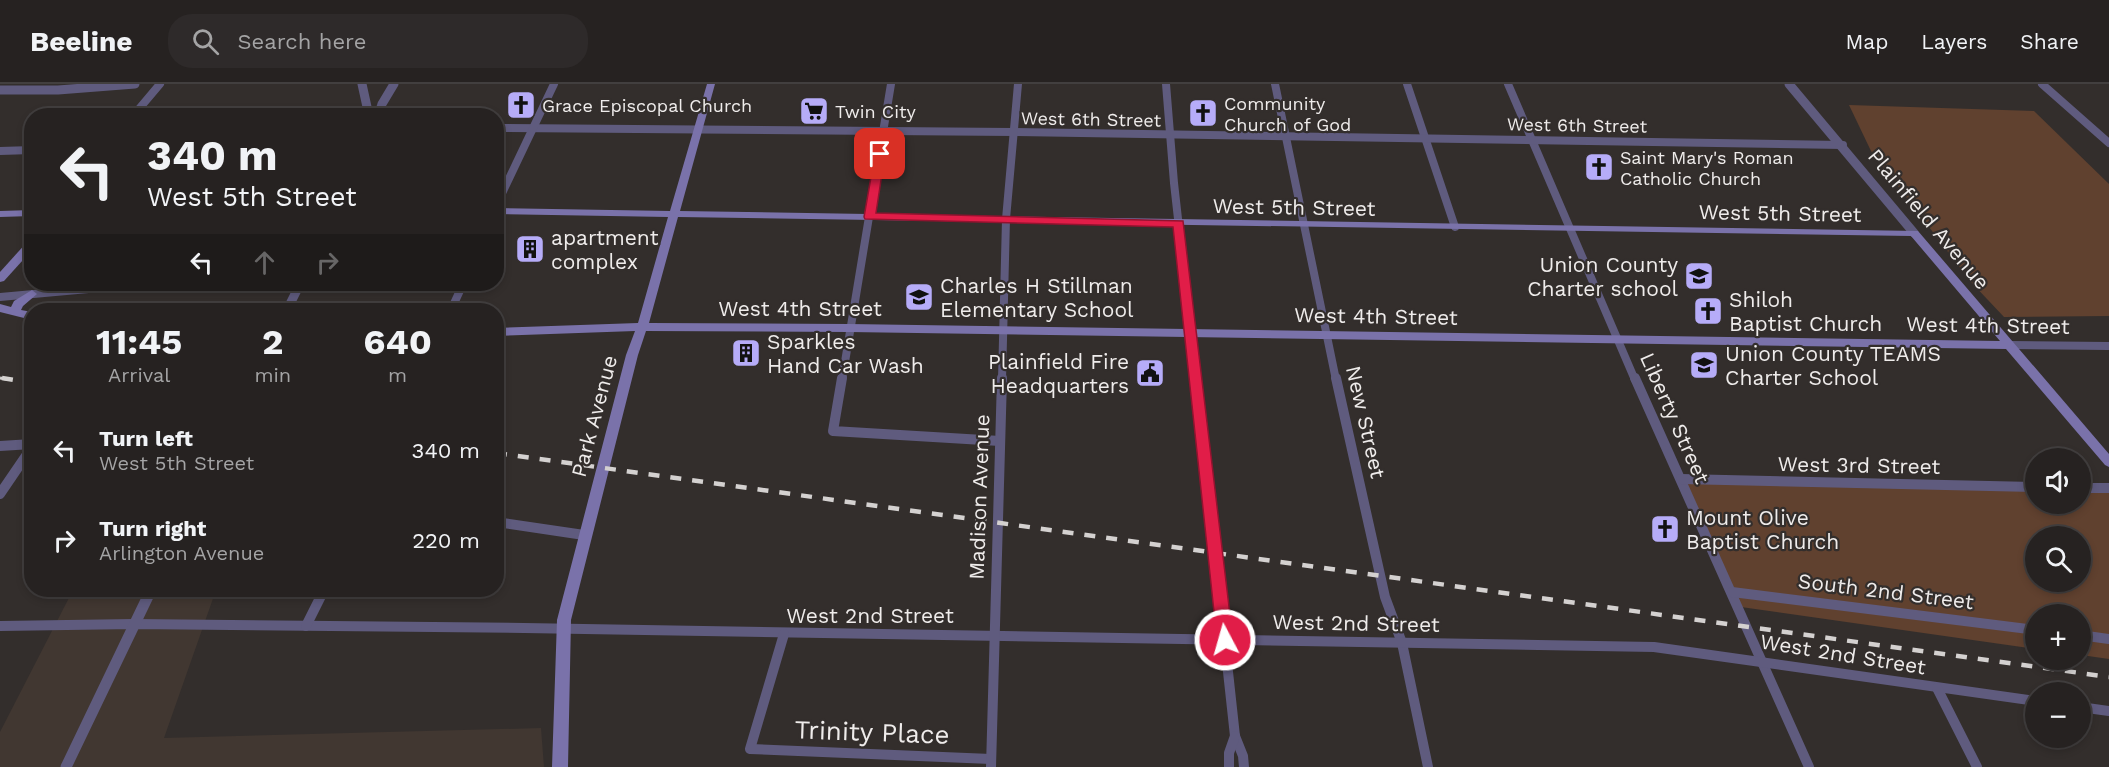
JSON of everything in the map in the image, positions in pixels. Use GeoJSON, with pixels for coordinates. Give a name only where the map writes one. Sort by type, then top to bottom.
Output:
{"type":"FeatureCollection","features":[{"type":"Feature","properties":{"kind":"main road","name":"Park Avenue"},"geometry":{"type":"LineString","coordinates":[[560,767],[564,628],[584,535],[632,355],[711,84]]}},
{"type":"Feature","properties":{"kind":"main road","name":"West 5th Street"},"geometry":{"type":"LineString","coordinates":[[504,211],[1914,233]]}},
{"type":"Feature","properties":{"kind":"main road"},"geometry":{"type":"LineString","coordinates":[[0,214],[24,213]]}},
{"type":"Feature","properties":{"kind":"main road","name":"Plainfield Avenue"},"geometry":{"type":"LineString","coordinates":[[1914,233],[2109,462]]}},
{"type":"Feature","properties":{"kind":"main road"},"geometry":{"type":"LineString","coordinates":[[0,279],[24,252]]}},
{"type":"Feature","properties":{"kind":"main road"},"geometry":{"type":"LineString","coordinates":[[15,312],[18,304],[32,294]]}},
{"type":"Feature","properties":{"kind":"main road"},"geometry":{"type":"LineString","coordinates":[[0,308],[24,314]]}},
{"type":"Feature","properties":{"kind":"main road","name":"West 4th Street"},"geometry":{"type":"LineString","coordinates":[[504,332],[642,327],[849,327],[2010,345]]}},
{"type":"Feature","properties":{"kind":"street"},"geometry":{"type":"LineString","coordinates":[[0,90],[58,90],[135,84]]}},
{"type":"Feature","properties":{"kind":"street"},"geometry":{"type":"LineString","coordinates":[[140,108],[160,84]]}},
{"type":"Feature","properties":{"kind":"street"},"geometry":{"type":"LineString","coordinates":[[362,84],[367,108]]}},
{"type":"Feature","properties":{"kind":"street"},"geometry":{"type":"LineString","coordinates":[[380,108],[394,84]]}},
{"type":"Feature","properties":{"kind":"street"},"geometry":{"type":"LineString","coordinates":[[504,188],[554,84]]}},
{"type":"Feature","properties":{"kind":"street"},"geometry":{"type":"LineString","coordinates":[[891,84],[833,431],[1000,441]]}},
{"type":"Feature","properties":{"kind":"street","name":"Madison Avenue"},"geometry":{"type":"LineString","coordinates":[[991,763],[1006,219],[1018,84]]}},
{"type":"Feature","properties":{"kind":"street"},"geometry":{"type":"LineString","coordinates":[[1166,84],[1235,736],[1243,756],[1244,767]]}},
{"type":"Feature","properties":{"kind":"street","name":"New Street"},"geometry":{"type":"LineString","coordinates":[[1275,84],[1305,224],[1325,334],[1385,597],[1402,643],[1428,767]]}},
{"type":"Feature","properties":{"kind":"street"},"geometry":{"type":"LineString","coordinates":[[1407,84],[1455,227]]}},
{"type":"Feature","properties":{"kind":"street","name":"Liberty Street"},"geometry":{"type":"LineString","coordinates":[[1508,84],[1618,340],[1764,661],[1809,767]]}},
{"type":"Feature","properties":{"kind":"street","name":"Plainfield Avenue"},"geometry":{"type":"LineString","coordinates":[[1789,84],[1843,145],[1914,233]]}},
{"type":"Feature","properties":{"kind":"street"},"geometry":{"type":"LineString","coordinates":[[2042,84],[2109,144]]}},
{"type":"Feature","properties":{"kind":"street","name":"West 6th Street"},"geometry":{"type":"LineString","coordinates":[[504,128],[1423,137],[1843,145]]}},
{"type":"Feature","properties":{"kind":"street"},"geometry":{"type":"LineString","coordinates":[[0,151],[24,150]]}},
{"type":"Feature","properties":{"kind":"street"},"geometry":{"type":"LineString","coordinates":[[0,297],[66,291]]}},
{"type":"Feature","properties":{"kind":"street","name":"West 4th Street"},"geometry":{"type":"LineString","coordinates":[[2010,345],[2109,346]]}},
{"type":"Feature","properties":{"kind":"street"},"geometry":{"type":"LineString","coordinates":[[0,446],[24,446]]}},
{"type":"Feature","properties":{"kind":"street"},"geometry":{"type":"LineString","coordinates":[[0,494],[24,458]]}},
{"type":"Feature","properties":{"kind":"street","name":"West 3rd Street"},"geometry":{"type":"LineString","coordinates":[[1681,479],[2025,487]]}},
{"type":"Feature","properties":{"kind":"street"},"geometry":{"type":"LineString","coordinates":[[2091,488],[2109,488]]}},
{"type":"Feature","properties":{"kind":"street"},"geometry":{"type":"LineString","coordinates":[[504,523],[584,535]]}},
{"type":"Feature","properties":{"kind":"street","name":"South 2nd Street"},"geometry":{"type":"LineString","coordinates":[[1732,592],[2025,629]]}},
{"type":"Feature","properties":{"kind":"street"},"geometry":{"type":"LineString","coordinates":[[66,767],[148,597]]}},
{"type":"Feature","properties":{"kind":"street"},"geometry":{"type":"LineString","coordinates":[[306,626],[320,597]]}},
{"type":"Feature","properties":{"kind":"street","name":"West 2nd Street"},"geometry":{"type":"LineString","coordinates":[[0,626],[134,624],[564,628],[784,634],[995,635],[1653,647],[2025,700]]}},
{"type":"Feature","properties":{"kind":"street","name":"Trinity Place"},"geometry":{"type":"LineString","coordinates":[[784,634],[750,748],[991,763]]}},
{"type":"Feature","properties":{"kind":"street"},"geometry":{"type":"LineString","coordinates":[[2091,637],[2109,639]]}},
{"type":"Feature","properties":{"kind":"street"},"geometry":{"type":"LineString","coordinates":[[1937,688],[1977,767]]}},
{"type":"Feature","properties":{"kind":"street"},"geometry":{"type":"LineString","coordinates":[[2091,709],[2109,711]]}},
{"type":"Feature","properties":{"kind":"street"},"geometry":{"type":"LineString","coordinates":[[1229,767],[1235,736]]}},
{"type":"Feature","properties":{"kind":"shaded area"},"geometry":{"type":"Polygon","coordinates":[[[1849,105],[2034,111],[2109,184],[2109,316],[2004,317],[1971,282],[1871,151],[1849,105]]]}},
{"type":"Feature","properties":{"kind":"shaded area"},"geometry":{"type":"Polygon","coordinates":[[[1686,482],[2025,487],[2025,514],[2091,514],[2091,489],[2109,490],[2109,659],[2091,656],[2091,604],[2025,604],[2025,648],[1741,607],[1686,482]]]}},
{"type":"Feature","properties":{"kind":"shaded area"},"geometry":{"type":"Polygon","coordinates":[[[69,597],[214,597],[164,738],[541,728],[544,767],[0,767],[0,732],[69,597]]]}},
{"type":"Feature","properties":{"kind":"railway"},"geometry":{"type":"LineString","coordinates":[[0,378],[12,380]]}},
{"type":"Feature","properties":{"kind":"railway"},"geometry":{"type":"LineString","coordinates":[[2,378],[24,382]]}},
{"type":"Feature","properties":{"kind":"railway"},"geometry":{"type":"LineString","coordinates":[[504,454],[2109,677]]}},
{"type":"Feature","properties":{"kind":"place","name":"Grace Episcopal Church"},"geometry":{"type":"Point","coordinates":[521,105]}},
{"type":"Feature","properties":{"kind":"place","name":"Twin City"},"geometry":{"type":"Point","coordinates":[814,111]}},
{"type":"Feature","properties":{"kind":"place","name":"Community Church of God"},"geometry":{"type":"Point","coordinates":[1203,113]}},
{"type":"Feature","properties":{"kind":"place","name":"Saint Mary's Roman Catholic Church"},"geometry":{"type":"Point","coordinates":[1599,167]}},
{"type":"Feature","properties":{"kind":"place","name":"apartment complex"},"geometry":{"type":"Point","coordinates":[530,249]}},
{"type":"Feature","properties":{"kind":"place","name":"Union County Charter school"},"geometry":{"type":"Point","coordinates":[1699,276]}},
{"type":"Feature","properties":{"kind":"place","name":"Charles H Stillman Elementary School"},"geometry":{"type":"Point","coordinates":[919,297]}},
{"type":"Feature","properties":{"kind":"place","name":"Shiloh Baptist Church"},"geometry":{"type":"Point","coordinates":[1708,311]}},
{"type":"Feature","properties":{"kind":"place","name":"Sparkles Hand Car Wash"},"geometry":{"type":"Point","coordinates":[746,353]}},
{"type":"Feature","properties":{"kind":"place","name":"Union County TEAMS Charter School"},"geometry":{"type":"Point","coordinates":[1704,365]}},
{"type":"Feature","properties":{"kind":"place","name":"Plainfield Fire Headquarters"},"geometry":{"type":"Point","coordinates":[1150,373]}},
{"type":"Feature","properties":{"kind":"place","name":"Mount Olive Baptist Church"},"geometry":{"type":"Point","coordinates":[1665,529]}},
{"type":"Feature","properties":{"kind":"route"},"geometry":{"type":"LineString","coordinates":[[880,154],[869,217],[1179,223],[1225,640]]}}]}
